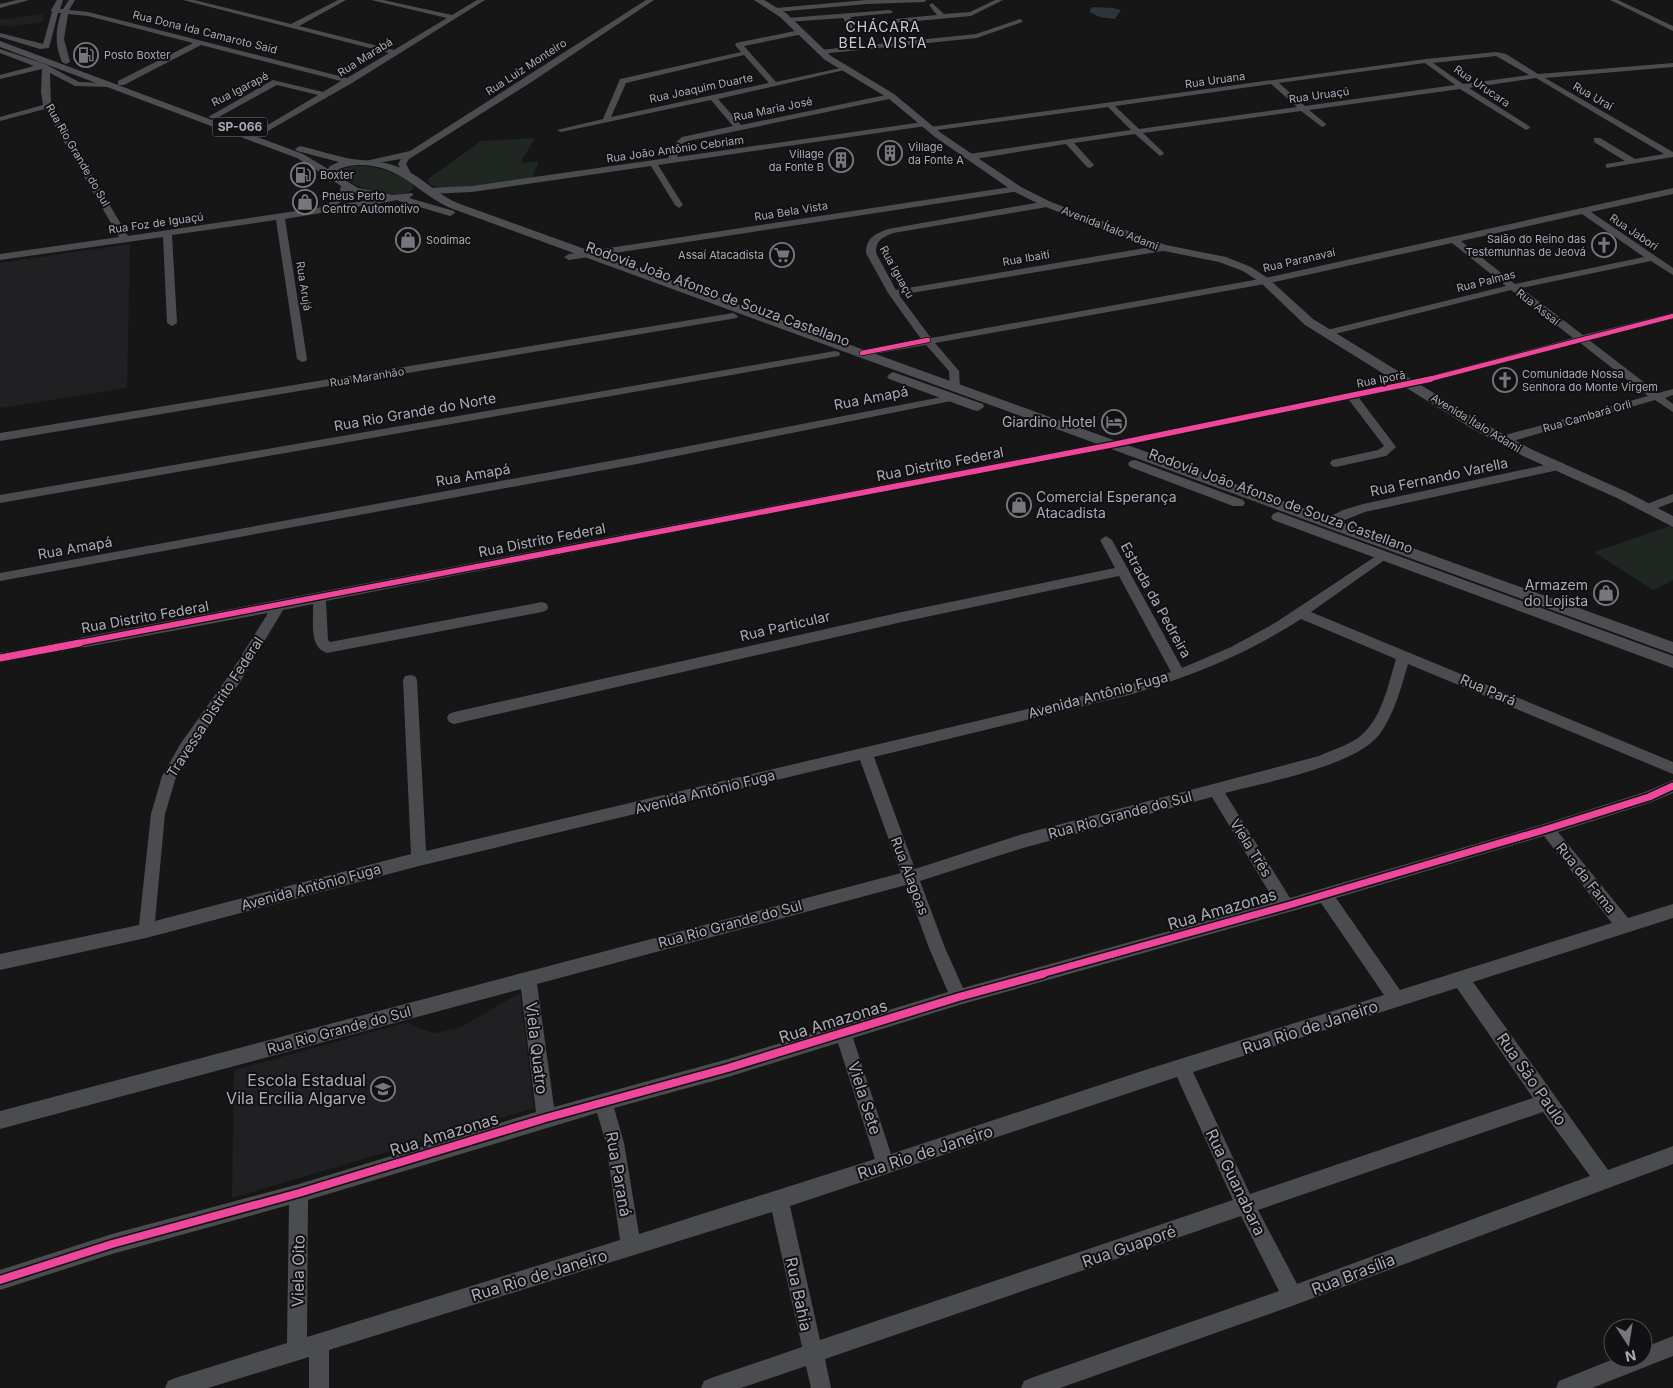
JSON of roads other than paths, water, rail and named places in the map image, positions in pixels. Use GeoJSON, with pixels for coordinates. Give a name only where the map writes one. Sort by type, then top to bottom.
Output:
{"type":"FeatureCollection","features":[{"type":"Feature","properties":{"kind":"main road","name":"Avenida Ítalo Adami"},"geometry":{"type":"LineString","coordinates":[[758,0],[776,10],[820,52],[891,96],[926,126],[1018,189],[1047,204],[1163,248],[1222,259],[1247,269],[1265,281],[1300,315],[1454,412],[1502,440],[1648,508],[1673,522]]}},
{"type":"Feature","properties":{"kind":"main road","name":"SP-066"},"geometry":{"type":"LineString","coordinates":[[0,38],[45,62],[66,62],[311,153],[388,167],[412,178]]}},
{"type":"Feature","properties":{"kind":"main road","name":"SP-066"},"geometry":{"type":"LineString","coordinates":[[0,44],[300,156],[345,185],[366,193],[396,198]]}},
{"type":"Feature","properties":{"kind":"main road","name":"SP-066"},"geometry":{"type":"LineString","coordinates":[[333,177],[330,174],[334,168],[343,164],[363,162]]}},
{"type":"Feature","properties":{"kind":"main road","name":"Rodovia João Afonso de Souza Castellano"},"geometry":{"type":"LineString","coordinates":[[412,178],[441,200],[467,210],[862,353],[953,393],[1090,447],[1673,662]]}},
{"type":"Feature","properties":{"kind":"main road"},"geometry":{"type":"LineString","coordinates":[[396,198],[416,191],[419,186],[412,178]]}},
{"type":"Feature","properties":{"kind":"main road","name":"Rodovia João Afonso de Souza Castellano"},"geometry":{"type":"LineString","coordinates":[[396,198],[432,206],[835,354],[1111,445],[1673,648]]}},
{"type":"Feature","properties":{"kind":"street"},"geometry":{"type":"LineString","coordinates":[[0,6],[26,0]]}},
{"type":"Feature","properties":{"kind":"street"},"geometry":{"type":"LineString","coordinates":[[0,34],[40,47],[46,46],[54,10],[60,0]]}},
{"type":"Feature","properties":{"kind":"street"},"geometry":{"type":"LineString","coordinates":[[66,62],[60,48],[65,10],[72,0]]}},
{"type":"Feature","properties":{"kind":"street"},"geometry":{"type":"LineString","coordinates":[[186,0],[395,52]]}},
{"type":"Feature","properties":{"kind":"street"},"geometry":{"type":"LineString","coordinates":[[293,26],[343,0]]}},
{"type":"Feature","properties":{"kind":"street"},"geometry":{"type":"LineString","coordinates":[[374,0],[452,17]]}},
{"type":"Feature","properties":{"kind":"street","name":"Rua Marabá"},"geometry":{"type":"LineString","coordinates":[[259,134],[482,0]]}},
{"type":"Feature","properties":{"kind":"street","name":"Rua Luíz Monteiro"},"geometry":{"type":"LineString","coordinates":[[363,162],[414,152],[651,0]]}},
{"type":"Feature","properties":{"kind":"street"},"geometry":{"type":"LineString","coordinates":[[776,10],[868,2],[924,0]]}},
{"type":"Feature","properties":{"kind":"street"},"geometry":{"type":"LineString","coordinates":[[787,20],[888,9],[897,24],[978,12],[1000,0]]}},
{"type":"Feature","properties":{"kind":"street"},"geometry":{"type":"LineString","coordinates":[[1613,0],[1673,29]]}},
{"type":"Feature","properties":{"kind":"street"},"geometry":{"type":"LineString","coordinates":[[932,4],[942,17]]}},
{"type":"Feature","properties":{"kind":"street","name":"Rua Dona Ida Camaroto Said"},"geometry":{"type":"LineString","coordinates":[[54,10],[88,14],[349,81]]}},
{"type":"Feature","properties":{"kind":"street"},"geometry":{"type":"LineString","coordinates":[[844,15],[854,31]]}},
{"type":"Feature","properties":{"kind":"street"},"geometry":{"type":"LineString","coordinates":[[820,52],[977,36],[1020,20]]}},
{"type":"Feature","properties":{"kind":"street"},"geometry":{"type":"LineString","coordinates":[[774,84],[737,43],[800,32]]}},
{"type":"Feature","properties":{"kind":"street"},"geometry":{"type":"LineString","coordinates":[[121,82],[201,42]]}},
{"type":"Feature","properties":{"kind":"street"},"geometry":{"type":"LineString","coordinates":[[0,50],[45,62]]}},
{"type":"Feature","properties":{"kind":"street"},"geometry":{"type":"LineString","coordinates":[[606,120],[623,81],[745,53]]}},
{"type":"Feature","properties":{"kind":"street","name":"Rua Uruana"},"geometry":{"type":"LineString","coordinates":[[926,126],[1110,105],[1486,54],[1503,56]]}},
{"type":"Feature","properties":{"kind":"street","name":"Rua Uraí"},"geometry":{"type":"LineString","coordinates":[[1503,56],[1672,155]]}},
{"type":"Feature","properties":{"kind":"street"},"geometry":{"type":"LineString","coordinates":[[0,77],[45,62]]}},
{"type":"Feature","properties":{"kind":"street","name":"Rua Rio Grande do Sul"},"geometry":{"type":"LineString","coordinates":[[45,62],[45,92],[48,106],[125,239]]}},
{"type":"Feature","properties":{"kind":"street","name":"Rua Urucara"},"geometry":{"type":"LineString","coordinates":[[1426,62],[1526,128]]}},
{"type":"Feature","properties":{"kind":"street","name":"Rua Uruaçú"},"geometry":{"type":"LineString","coordinates":[[969,156],[1536,76],[1673,65]]}},
{"type":"Feature","properties":{"kind":"street","name":"Rua Joaquim Duarte"},"geometry":{"type":"LineString","coordinates":[[561,130],[845,69]]}},
{"type":"Feature","properties":{"kind":"street","name":"Rua Igarapé"},"geometry":{"type":"LineString","coordinates":[[212,116],[270,84],[279,82],[325,95]]}},
{"type":"Feature","properties":{"kind":"street"},"geometry":{"type":"LineString","coordinates":[[1274,83],[1322,125]]}},
{"type":"Feature","properties":{"kind":"street","name":"Rua Maria José"},"geometry":{"type":"LineString","coordinates":[[671,161],[682,140],[891,96]]}},
{"type":"Feature","properties":{"kind":"street"},"geometry":{"type":"LineString","coordinates":[[713,97],[740,128]]}},
{"type":"Feature","properties":{"kind":"street"},"geometry":{"type":"LineString","coordinates":[[1110,105],[1160,154]]}},
{"type":"Feature","properties":{"kind":"street"},"geometry":{"type":"LineString","coordinates":[[0,119],[48,106]]}},
{"type":"Feature","properties":{"kind":"street","name":"Rua João Antônio Cebriam"},"geometry":{"type":"LineString","coordinates":[[430,191],[472,189],[926,126]]}},
{"type":"Feature","properties":{"kind":"street"},"geometry":{"type":"LineString","coordinates":[[1597,140],[1632,161]]}},
{"type":"Feature","properties":{"kind":"street"},"geometry":{"type":"LineString","coordinates":[[1068,141],[1090,165]]}},
{"type":"Feature","properties":{"kind":"street"},"geometry":{"type":"LineString","coordinates":[[412,178],[402,164],[414,152]]}},
{"type":"Feature","properties":{"kind":"street"},"geometry":{"type":"LineString","coordinates":[[1609,166],[1672,155]]}},
{"type":"Feature","properties":{"kind":"street"},"geometry":{"type":"LineString","coordinates":[[653,163],[679,205]]}},
{"type":"Feature","properties":{"kind":"street","name":"Rua Foz de Iguaçú"},"geometry":{"type":"LineString","coordinates":[[315,212],[340,200],[345,192],[345,185]]}},
{"type":"Feature","properties":{"kind":"street","name":"Rua Bela Vista"},"geometry":{"type":"LineString","coordinates":[[569,257],[1018,189]]}},
{"type":"Feature","properties":{"kind":"street","name":"Rua Paranavaí"},"geometry":{"type":"LineString","coordinates":[[862,353],[1265,281],[1673,191]]}},
{"type":"Feature","properties":{"kind":"street","name":"Rua Foz de Iguaçú"},"geometry":{"type":"LineString","coordinates":[[0,257],[315,212],[396,198]]}},
{"type":"Feature","properties":{"kind":"street","name":"Rua Iguaçu"},"geometry":{"type":"LineString","coordinates":[[953,393],[954,371],[893,293],[871,253],[872,245],[878,236],[903,228],[1047,204]]}},
{"type":"Feature","properties":{"kind":"street","name":"Rua Jabori"},"geometry":{"type":"LineString","coordinates":[[1582,210],[1673,272]]}},
{"type":"Feature","properties":{"kind":"street","name":"Rua Arujá"},"geometry":{"type":"LineString","coordinates":[[280,217],[302,359]]}},
{"type":"Feature","properties":{"kind":"street"},"geometry":{"type":"LineString","coordinates":[[167,233],[172,323]]}},
{"type":"Feature","properties":{"kind":"street","name":"Rua Assaí"},"geometry":{"type":"LineString","coordinates":[[1453,239],[1513,288],[1673,409]]}},
{"type":"Feature","properties":{"kind":"street","name":"Rua Ibaití"},"geometry":{"type":"LineString","coordinates":[[893,293],[1163,248]]}},
{"type":"Feature","properties":{"kind":"street","name":"Rua Palmas"},"geometry":{"type":"LineString","coordinates":[[1327,333],[1513,288],[1652,258]]}},
{"type":"Feature","properties":{"kind":"street","name":"Rua Maranhão"},"geometry":{"type":"LineString","coordinates":[[0,437],[733,316]]}},
{"type":"Feature","properties":{"kind":"street","name":"Rua Iporã"},"geometry":{"type":"LineString","coordinates":[[1090,447],[1111,445],[1412,384],[1673,316]]}},
{"type":"Feature","properties":{"kind":"street","name":"Rua Rio Grande do Norte"},"geometry":{"type":"LineString","coordinates":[[0,499],[835,354]]}},
{"type":"Feature","properties":{"kind":"street","name":"Rua Cambará Orli"},"geometry":{"type":"LineString","coordinates":[[1502,440],[1673,392]]}},
{"type":"Feature","properties":{"kind":"street","name":"Rua Amapá"},"geometry":{"type":"LineString","coordinates":[[0,577],[628,462],[953,393]]}},
{"type":"Feature","properties":{"kind":"street"},"geometry":{"type":"LineString","coordinates":[[1336,463],[1382,453],[1390,447],[1351,395]]}},
{"type":"Feature","properties":{"kind":"street","name":"Rua Distrito Federal"},"geometry":{"type":"LineString","coordinates":[[0,658],[279,606],[1090,447]]}},
{"type":"Feature","properties":{"kind":"street","name":"Rua Fernando Varella"},"geometry":{"type":"LineString","coordinates":[[1327,523],[1362,508],[1559,466]]}},
{"type":"Feature","properties":{"kind":"street"},"geometry":{"type":"LineString","coordinates":[[1648,508],[1673,498]]}},
{"type":"Feature","properties":{"kind":"street","name":"Estrada da Pedreira"},"geometry":{"type":"LineString","coordinates":[[1106,540],[1179,674]]}},
{"type":"Feature","properties":{"kind":"street","name":"Avenida Antônio Fuga"},"geometry":{"type":"LineString","coordinates":[[0,962],[146,931],[419,859],[1129,690],[1213,661],[1302,614],[1382,556]]}},
{"type":"Feature","properties":{"kind":"street","name":"Rua Particular"},"geometry":{"type":"LineString","coordinates":[[454,718],[902,617],[1123,571]]}},
{"type":"Feature","properties":{"kind":"street"},"geometry":{"type":"LineString","coordinates":[[318,597],[321,642],[328,648],[542,607]]}},
{"type":"Feature","properties":{"kind":"street","name":"Travessa Distrito Federal"},"geometry":{"type":"LineString","coordinates":[[146,931],[158,814],[169,776],[240,670],[279,606]]}},
{"type":"Feature","properties":{"kind":"street","name":"Rua Pará"},"geometry":{"type":"LineString","coordinates":[[1302,614],[1673,768]]}},
{"type":"Feature","properties":{"kind":"street","name":"Rua Rio Grande do Sul"},"geometry":{"type":"LineString","coordinates":[[0,1120],[911,877],[1023,841],[1322,761],[1353,747],[1368,737],[1378,724],[1404,655]]}},
{"type":"Feature","properties":{"kind":"street"},"geometry":{"type":"LineString","coordinates":[[410,680],[419,859]]}},
{"type":"Feature","properties":{"kind":"street","name":"Rua Alagoas"},"geometry":{"type":"LineString","coordinates":[[865,753],[937,948],[959,997]]}},
{"type":"Feature","properties":{"kind":"street","name":"Rua Amazonas"},"geometry":{"type":"LineString","coordinates":[[0,1280],[112,1244],[299,1192],[546,1118],[728,1068],[959,997],[1286,906],[1547,829],[1649,797],[1673,786]]}},
{"type":"Feature","properties":{"kind":"street","name":"Viela Três"},"geometry":{"type":"LineString","coordinates":[[1215,789],[1286,906]]}},
{"type":"Feature","properties":{"kind":"street","name":"Rua da Fama"},"geometry":{"type":"LineString","coordinates":[[1547,829],[1625,927]]}},
{"type":"Feature","properties":{"kind":"street"},"geometry":{"type":"LineString","coordinates":[[1324,894],[1396,1000]]}},
{"type":"Feature","properties":{"kind":"street","name":"Rua Rio de Janeiro"},"geometry":{"type":"LineString","coordinates":[[175,1388],[778,1200],[1673,911]]}},
{"type":"Feature","properties":{"kind":"street","name":"Viela Quatro"},"geometry":{"type":"LineString","coordinates":[[528,978],[546,1118]]}},
{"type":"Feature","properties":{"kind":"street","name":"Rua São Paulo"},"geometry":{"type":"LineString","coordinates":[[1462,979],[1547,1102],[1604,1179]]}},
{"type":"Feature","properties":{"kind":"street","name":"Viela Sete"},"geometry":{"type":"LineString","coordinates":[[843,1032],[886,1165]]}},
{"type":"Feature","properties":{"kind":"street","name":"Rua Guanabara"},"geometry":{"type":"LineString","coordinates":[[1182,1068],[1246,1206],[1292,1296]]}},
{"type":"Feature","properties":{"kind":"street","name":"Rua Paraná"},"geometry":{"type":"LineString","coordinates":[[603,1102],[615,1143],[631,1246]]}},
{"type":"Feature","properties":{"kind":"street","name":"Rua Guaporé"},"geometry":{"type":"LineString","coordinates":[[711,1388],[1547,1102]]}},
{"type":"Feature","properties":{"kind":"street","name":"Rua Brasília"},"geometry":{"type":"LineString","coordinates":[[1031,1388],[1292,1296],[1673,1155]]}},
{"type":"Feature","properties":{"kind":"street","name":"Viela Oito"},"geometry":{"type":"LineString","coordinates":[[297,1350],[299,1192]]}},
{"type":"Feature","properties":{"kind":"street","name":"Rua Bahia"},"geometry":{"type":"LineString","coordinates":[[778,1200],[821,1388]]}},
{"type":"Feature","properties":{"kind":"street"},"geometry":{"type":"LineString","coordinates":[[319,1344],[319,1388]]}},
{"type":"Feature","properties":{"kind":"street"},"geometry":{"type":"LineString","coordinates":[[1653,1354],[1672,1348]]}},
{"type":"Feature","properties":{"kind":"street"},"geometry":{"type":"LineString","coordinates":[[1566,1388],[1617,1368]]}},
{"type":"Feature","properties":{"kind":"place","name":"Posto Boxter"},"geometry":{"type":"Point","coordinates":[86,55]}},
{"type":"Feature","properties":{"kind":"place","name":"Village da Fonte A"},"geometry":{"type":"Point","coordinates":[890,153]}},
{"type":"Feature","properties":{"kind":"place","name":"Village da Fonte B"},"geometry":{"type":"Point","coordinates":[841,160]}},
{"type":"Feature","properties":{"kind":"place","name":"Boxter"},"geometry":{"type":"Point","coordinates":[303,175]}},
{"type":"Feature","properties":{"kind":"place","name":"Pneus Perto Centro Automotivo"},"geometry":{"type":"Point","coordinates":[305,202]}},
{"type":"Feature","properties":{"kind":"place","name":"Sodimac"},"geometry":{"type":"Point","coordinates":[408,240]}},
{"type":"Feature","properties":{"kind":"place","name":"Salão do Reino das Testemunhas de Jeová"},"geometry":{"type":"Point","coordinates":[1604,245]}},
{"type":"Feature","properties":{"kind":"place","name":"Assaí Atacadista"},"geometry":{"type":"Point","coordinates":[782,255]}},
{"type":"Feature","properties":{"kind":"place","name":"Comunidade Nossa Senhora do Monte Virgem"},"geometry":{"type":"Point","coordinates":[1505,380]}},
{"type":"Feature","properties":{"kind":"place","name":"Giardino Hotel"},"geometry":{"type":"Point","coordinates":[1114,422]}},
{"type":"Feature","properties":{"kind":"place","name":"Comercial Esperança Atacadista"},"geometry":{"type":"Point","coordinates":[1019,505]}},
{"type":"Feature","properties":{"kind":"place","name":"Armazem do Lojista"},"geometry":{"type":"Point","coordinates":[1606,593]}},
{"type":"Feature","properties":{"kind":"place","name":"Escola Estadual Vila Ercília Algarve"},"geometry":{"type":"Point","coordinates":[383,1089]}},
{"type":"Feature","properties":{"kind":"district","name":"CHÁCARA BELA VISTA"},"geometry":{"type":"Point","coordinates":[883,36]}}]}
